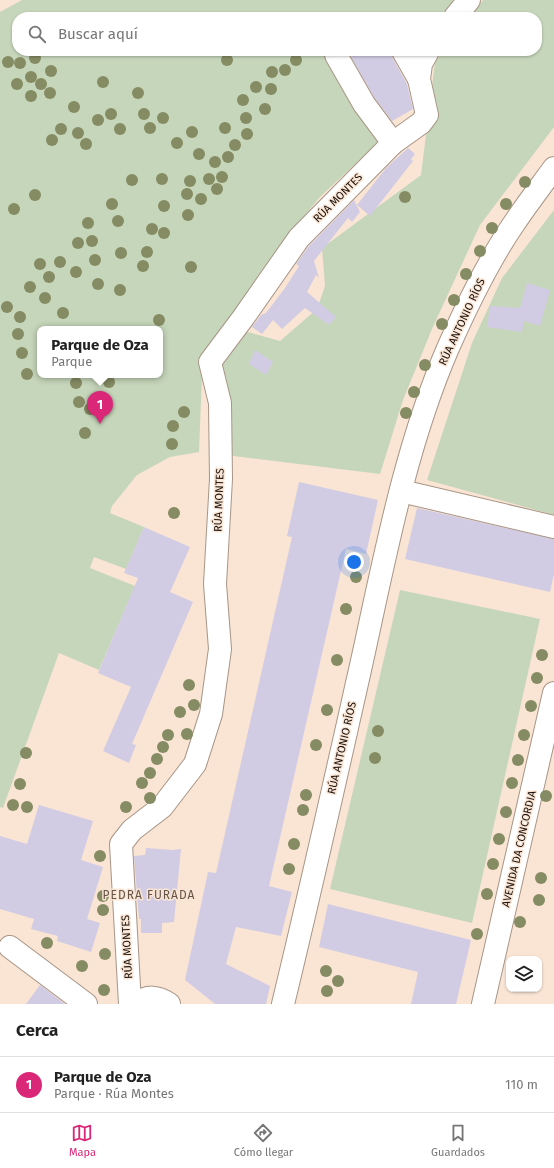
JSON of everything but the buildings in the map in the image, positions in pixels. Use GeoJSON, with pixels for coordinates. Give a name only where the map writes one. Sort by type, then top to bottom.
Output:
{"type":"FeatureCollection","features":[{"type":"Feature","properties":{"kind":"street"},"geometry":{"type":"LineString","coordinates":[[459,12],[469,0]]}},
{"type":"Feature","properties":{"kind":"street"},"geometry":{"type":"LineString","coordinates":[[337,56],[364,104],[394,143]]}},
{"type":"Feature","properties":{"kind":"street"},"geometry":{"type":"LineString","coordinates":[[406,56],[419,79]]}},
{"type":"Feature","properties":{"kind":"street","name":"RÚA MONTES"},"geometry":{"type":"LineString","coordinates":[[130,1004],[121,844],[132,830],[162,807],[196,764],[211,714],[220,649],[215,584],[221,479],[220,403],[210,362],[299,238],[394,143],[421,123],[427,115],[419,79],[421,64],[425,56]]}},
{"type":"Feature","properties":{"kind":"street","name":"RÚA ANTONIO RÍOS"},"geometry":{"type":"LineString","coordinates":[[284,1004],[401,492],[432,390],[454,336],[491,262],[514,223],[554,168]]}},
{"type":"Feature","properties":{"kind":"street"},"geometry":{"type":"LineString","coordinates":[[401,492],[554,527]]}},
{"type":"Feature","properties":{"kind":"street","name":"AVENIDA DA CONCORDIA"},"geometry":{"type":"LineString","coordinates":[[483,1004],[546,766],[554,693]]}},
{"type":"Feature","properties":{"kind":"street"},"geometry":{"type":"LineString","coordinates":[[10,947],[86,1004]]}},
{"type":"Feature","properties":{"kind":"street"},"geometry":{"type":"LineString","coordinates":[[137,1004],[150,997],[162,999],[169,1004]]}},
{"type":"Feature","properties":{"kind":"green space"},"geometry":{"type":"Polygon","coordinates":[[[22,0],[459,0],[449,12],[12,12],[12,56],[337,56],[384,137],[320,197],[286,238],[216,340],[202,375],[199,452],[170,457],[137,475],[112,506],[110,513],[144,527],[126,569],[94,557],[90,568],[135,586],[99,670],[59,653],[3,808],[0,807],[0,12],[22,0]]]}},
{"type":"Feature","properties":{"kind":"green space"},"geometry":{"type":"Polygon","coordinates":[[[483,0],[554,0],[554,127],[480,225],[432,329],[403,400],[380,474],[226,455],[218,363],[244,331],[280,341],[317,309],[325,286],[322,248],[421,175],[435,62],[440,56],[542,56],[542,12],[474,12],[483,0]]]}},
{"type":"Feature","properties":{"kind":"green space"},"geometry":{"type":"Polygon","coordinates":[[[554,210],[554,515],[427,480],[472,343],[502,278],[554,210]]]}},
{"type":"Feature","properties":{"kind":"green space"},"geometry":{"type":"Polygon","coordinates":[[[400,590],[540,619],[472,923],[330,889],[400,590]]]}},
{"type":"Feature","properties":{"kind":"place","name":"Parque de Oza"},"geometry":{"type":"Point","coordinates":[100,424]}},
{"type":"Feature","properties":{"kind":"district","name":"PEDRA FURADA"},"geometry":{"type":"Point","coordinates":[149,895]}}]}
